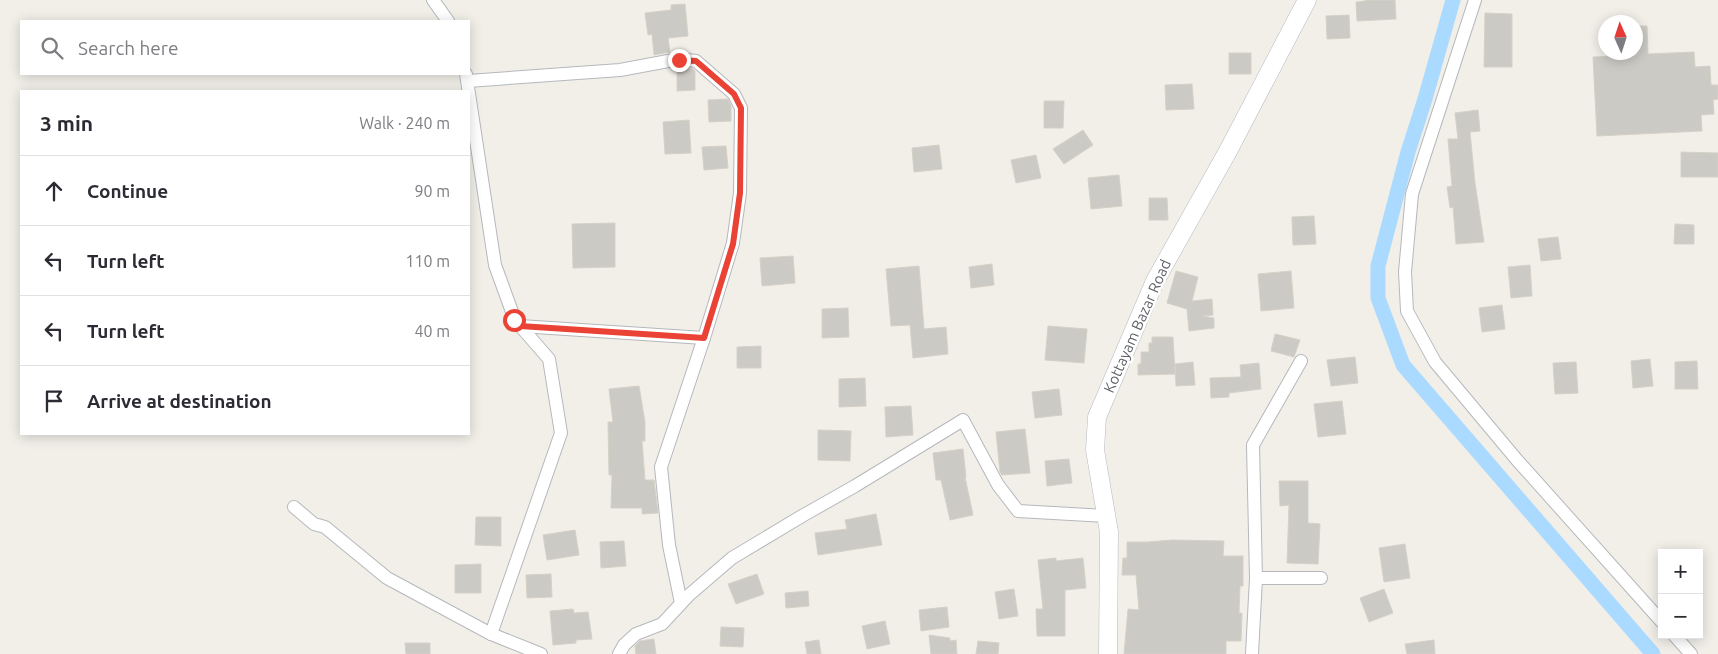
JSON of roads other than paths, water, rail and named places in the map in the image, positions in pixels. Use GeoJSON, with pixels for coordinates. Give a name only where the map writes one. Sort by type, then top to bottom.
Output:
{"type":"FeatureCollection","features":[{"type":"Feature","properties":{"kind":"main road","name":"Kottayam Bazar Road"},"geometry":{"type":"LineString","coordinates":[[1108,654],[1109,532],[1095,450],[1097,417],[1154,281],[1228,151],[1307,0]]}},
{"type":"Feature","properties":{"kind":"street"},"geometry":{"type":"LineString","coordinates":[[433,0],[447,20]]}},
{"type":"Feature","properties":{"kind":"street"},"geometry":{"type":"LineString","coordinates":[[1475,0],[1412,194],[1405,272],[1407,311],[1435,362],[1517,460],[1658,618]]}},
{"type":"Feature","properties":{"kind":"street"},"geometry":{"type":"LineString","coordinates":[[469,90],[467,77],[620,70],[679,60],[696,61],[734,94],[741,108],[740,193],[733,244],[662,467],[669,545],[681,603]]}},
{"type":"Feature","properties":{"kind":"street"},"geometry":{"type":"LineString","coordinates":[[470,97],[495,265],[514,320],[550,359],[561,433],[491,634]]}},
{"type":"Feature","properties":{"kind":"street"},"geometry":{"type":"LineString","coordinates":[[520,326],[704,338]]}},
{"type":"Feature","properties":{"kind":"street"},"geometry":{"type":"LineString","coordinates":[[1252,654],[1256,578],[1253,445],[1301,361]]}},
{"type":"Feature","properties":{"kind":"street"},"geometry":{"type":"LineString","coordinates":[[619,654],[624,645],[636,634],[662,624],[689,595],[732,558],[963,420],[998,484],[1018,511],[1106,516]]}},
{"type":"Feature","properties":{"kind":"street"},"geometry":{"type":"LineString","coordinates":[[294,507],[314,524],[324,527],[387,578],[491,634],[541,654]]}},
{"type":"Feature","properties":{"kind":"street"},"geometry":{"type":"LineString","coordinates":[[1256,578],[1321,578]]}},
{"type":"Feature","properties":{"kind":"street"},"geometry":{"type":"LineString","coordinates":[[1678,639],[1691,654]]}},
{"type":"Feature","properties":{"kind":"waterway"},"geometry":{"type":"LineString","coordinates":[[1453,0],[1408,152],[1378,266],[1378,298],[1403,365],[1653,654]]}}]}
